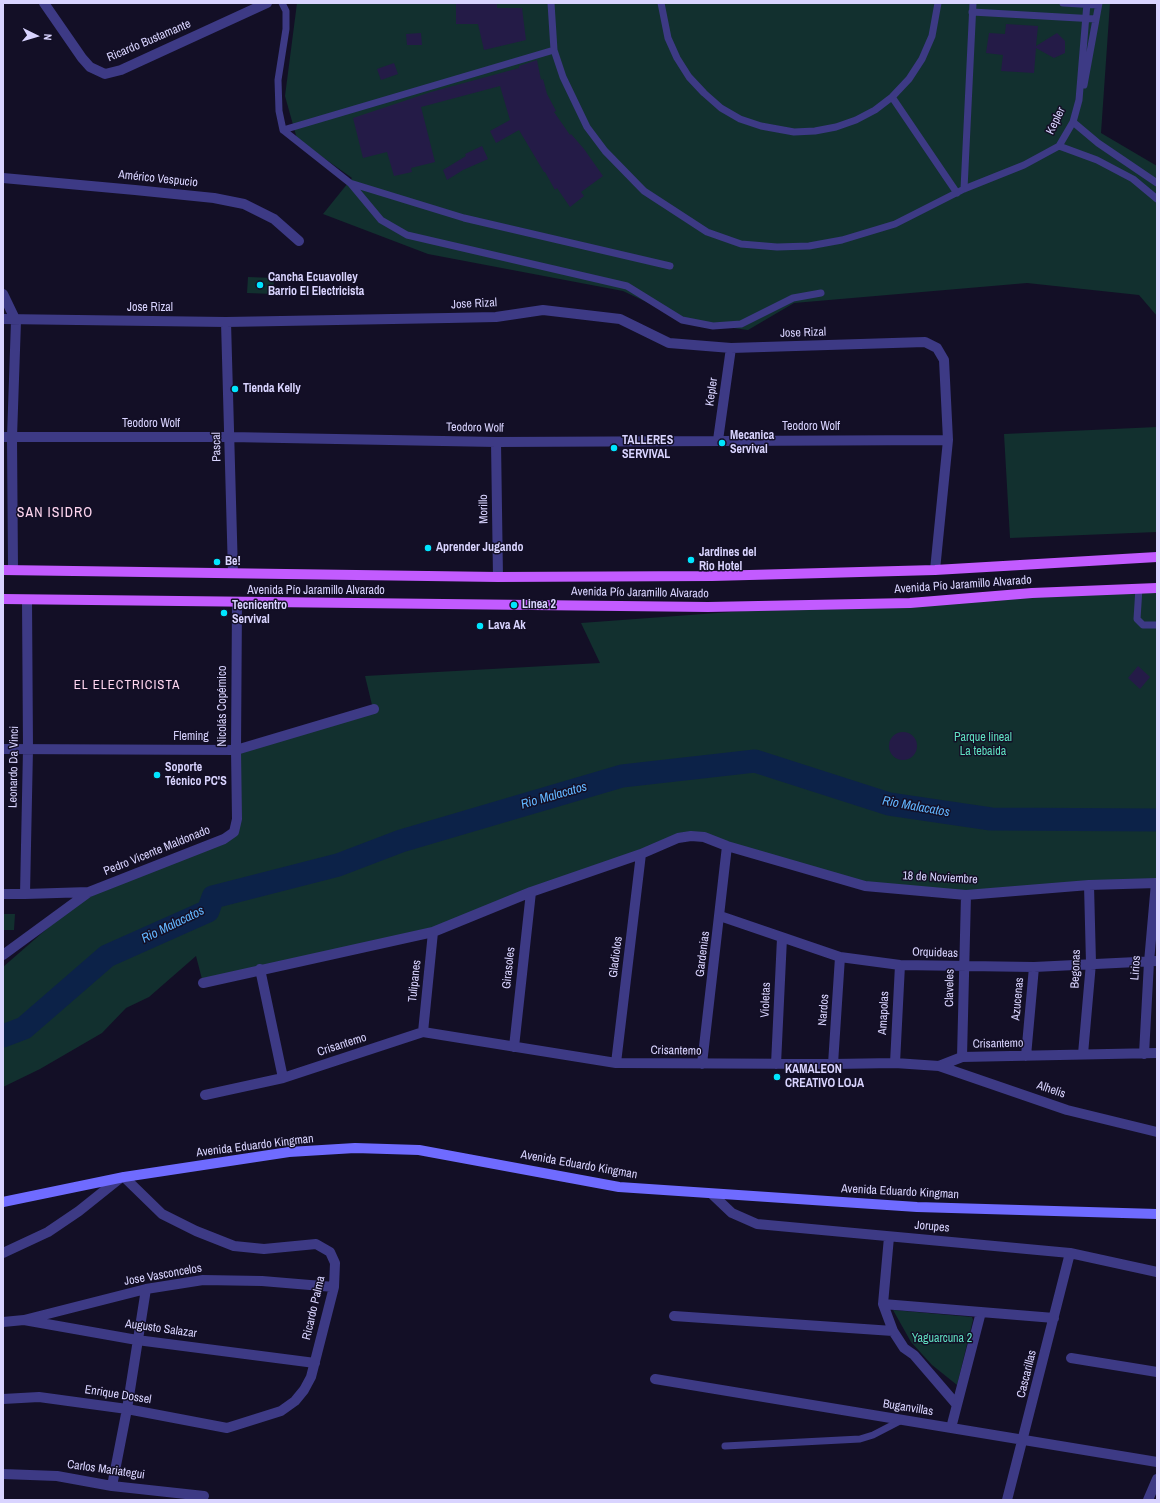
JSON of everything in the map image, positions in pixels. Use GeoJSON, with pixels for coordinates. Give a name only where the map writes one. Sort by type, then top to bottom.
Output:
{"type":"FeatureCollection","features":[{"type":"Feature","properties":{"kind":"main road","name":"Avenida Pío Jaramillo Alvarado"},"geometry":{"type":"LineString","coordinates":[[8,570],[233,572],[498,577],[712,576],[935,570],[1157,557]]}},
{"type":"Feature","properties":{"kind":"main road","name":"Avenida Pío Jaramillo Alvarado"},"geometry":{"type":"LineString","coordinates":[[3,600],[716,607],[910,603],[1032,593],[1157,588]]}},
{"type":"Feature","properties":{"kind":"main road","name":"Avenida Eduardo Kingman"},"geometry":{"type":"LineString","coordinates":[[3,1202],[122,1178],[289,1152],[355,1148],[385,1148],[419,1150],[619,1187],[917,1207],[1157,1214]]}},
{"type":"Feature","properties":{"kind":"street","name":"Ricardo Bustamante"},"geometry":{"type":"LineString","coordinates":[[44,3],[82,58],[90,67],[105,74],[121,70],[267,3]]}},
{"type":"Feature","properties":{"kind":"street","name":"Américo Vespucio"},"geometry":{"type":"LineString","coordinates":[[3,178],[214,198],[244,204],[274,219],[299,241]]}},
{"type":"Feature","properties":{"kind":"street"},"geometry":{"type":"LineString","coordinates":[[3,294],[16,321],[7,437],[8,570]]}},
{"type":"Feature","properties":{"kind":"street","name":"Jose Rizal"},"geometry":{"type":"LineString","coordinates":[[3,320],[226,322],[488,317],[543,310],[620,319],[669,343],[731,348],[925,342],[938,348],[944,360],[948,440]]}},
{"type":"Feature","properties":{"kind":"street","name":"Pascal"},"geometry":{"type":"LineString","coordinates":[[226,322],[233,572]]}},
{"type":"Feature","properties":{"kind":"street","name":"Kepler"},"geometry":{"type":"LineString","coordinates":[[718,440],[731,348]]}},
{"type":"Feature","properties":{"kind":"street","name":"Teodoro Wolf"},"geometry":{"type":"LineString","coordinates":[[7,437],[230,437],[496,442],[948,440]]}},
{"type":"Feature","properties":{"kind":"street"},"geometry":{"type":"LineString","coordinates":[[935,570],[948,440]]}},
{"type":"Feature","properties":{"kind":"street","name":"Morillo"},"geometry":{"type":"LineString","coordinates":[[496,442],[498,577]]}},
{"type":"Feature","properties":{"kind":"street","name":"Leonardo Da Vinci"},"geometry":{"type":"LineString","coordinates":[[25,894],[28,749],[26,600]]}},
{"type":"Feature","properties":{"kind":"street","name":"Nicolás Copérnico"},"geometry":{"type":"LineString","coordinates":[[234,832],[237,819],[237,603]]}},
{"type":"Feature","properties":{"kind":"street","name":"Fleming"},"geometry":{"type":"LineString","coordinates":[[3,749],[236,750],[374,709]]}},
{"type":"Feature","properties":{"kind":"street","name":"Pedro Vicente Maldonado"},"geometry":{"type":"LineString","coordinates":[[89,892],[224,839],[234,832]]}},
{"type":"Feature","properties":{"kind":"street","name":"18 de Noviembre"},"geometry":{"type":"LineString","coordinates":[[203,983],[260,969],[433,932],[531,892],[641,854],[678,838],[691,836],[704,837],[727,846],[865,886],[966,895],[1089,885],[1157,883]]}},
{"type":"Feature","properties":{"kind":"street","name":"Gardenias"},"geometry":{"type":"LineString","coordinates":[[702,1064],[727,846]]}},
{"type":"Feature","properties":{"kind":"street","name":"Gladiolos"},"geometry":{"type":"LineString","coordinates":[[616,1063],[641,854]]}},
{"type":"Feature","properties":{"kind":"street","name":"Lirios"},"geometry":{"type":"LineString","coordinates":[[1144,1054],[1153,962],[1157,883]]}},
{"type":"Feature","properties":{"kind":"street","name":"Begonas"},"geometry":{"type":"LineString","coordinates":[[1083,1054],[1091,963],[1089,885]]}},
{"type":"Feature","properties":{"kind":"street"},"geometry":{"type":"LineString","coordinates":[[3,894],[89,892]]}},
{"type":"Feature","properties":{"kind":"street"},"geometry":{"type":"LineString","coordinates":[[3,954],[89,892]]}},
{"type":"Feature","properties":{"kind":"street","name":"Girasoles"},"geometry":{"type":"LineString","coordinates":[[514,1048],[531,892]]}},
{"type":"Feature","properties":{"kind":"street","name":"Claveles"},"geometry":{"type":"LineString","coordinates":[[962,1058],[966,895]]}},
{"type":"Feature","properties":{"kind":"street","name":"Orquideas"},"geometry":{"type":"LineString","coordinates":[[720,916],[840,958],[900,965],[1034,967],[1091,963],[1153,962]]}},
{"type":"Feature","properties":{"kind":"street","name":"Tulipanes"},"geometry":{"type":"LineString","coordinates":[[423,1032],[433,932]]}},
{"type":"Feature","properties":{"kind":"street","name":"Violetas"},"geometry":{"type":"LineString","coordinates":[[776,1064],[782,938]]}},
{"type":"Feature","properties":{"kind":"street","name":"Nardos"},"geometry":{"type":"LineString","coordinates":[[833,1064],[840,958]]}},
{"type":"Feature","properties":{"kind":"street","name":"Amapolas"},"geometry":{"type":"LineString","coordinates":[[895,1063],[900,965]]}},
{"type":"Feature","properties":{"kind":"street","name":"Azucenas"},"geometry":{"type":"LineString","coordinates":[[1026,1056],[1034,967]]}},
{"type":"Feature","properties":{"kind":"street"},"geometry":{"type":"LineString","coordinates":[[260,969],[283,1078]]}},
{"type":"Feature","properties":{"kind":"street","name":"Crisantemo"},"geometry":{"type":"LineString","coordinates":[[205,1095],[283,1078],[423,1032],[514,1048],[616,1063],[895,1063],[939,1066],[962,1058],[1157,1053]]}},
{"type":"Feature","properties":{"kind":"street","name":"Alhelis"},"geometry":{"type":"LineString","coordinates":[[939,1066],[1067,1110],[1157,1132]]}},
{"type":"Feature","properties":{"kind":"street"},"geometry":{"type":"LineString","coordinates":[[3,1253],[48,1232],[80,1211],[122,1178]]}},
{"type":"Feature","properties":{"kind":"street","name":"Ricardo Palma"},"geometry":{"type":"LineString","coordinates":[[122,1178],[162,1214],[196,1231],[234,1246],[264,1249],[316,1244],[330,1252],[335,1262],[334,1287],[311,1377],[295,1401],[281,1411],[227,1428]]}},
{"type":"Feature","properties":{"kind":"street","name":"Jorupes"},"geometry":{"type":"LineString","coordinates":[[712,1194],[732,1213],[757,1224],[1070,1253],[1157,1272]]}},
{"type":"Feature","properties":{"kind":"street"},"geometry":{"type":"LineString","coordinates":[[889,1237],[883,1304],[893,1332],[904,1348],[914,1355],[957,1405]]}},
{"type":"Feature","properties":{"kind":"street","name":"Cascarillas"},"geometry":{"type":"LineString","coordinates":[[1007,1500],[1070,1253]]}},
{"type":"Feature","properties":{"kind":"street","name":"Jose Vasconcelos"},"geometry":{"type":"LineString","coordinates":[[24,1320],[146,1289],[203,1280],[262,1281],[334,1287]]}},
{"type":"Feature","properties":{"kind":"street"},"geometry":{"type":"LineString","coordinates":[[112,1486],[127,1409],[146,1289]]}},
{"type":"Feature","properties":{"kind":"street"},"geometry":{"type":"LineString","coordinates":[[883,1304],[1054,1318]]}},
{"type":"Feature","properties":{"kind":"street"},"geometry":{"type":"LineString","coordinates":[[951,1428],[981,1312]]}},
{"type":"Feature","properties":{"kind":"street"},"geometry":{"type":"LineString","coordinates":[[674,1316],[893,1332]]}},
{"type":"Feature","properties":{"kind":"street","name":"Augusto Salazar"},"geometry":{"type":"LineString","coordinates":[[3,1322],[24,1320],[138,1340],[315,1364]]}},
{"type":"Feature","properties":{"kind":"street"},"geometry":{"type":"LineString","coordinates":[[1071,1358],[1157,1372]]}},
{"type":"Feature","properties":{"kind":"street","name":"Buganvillas"},"geometry":{"type":"LineString","coordinates":[[655,1379],[1157,1462]]}},
{"type":"Feature","properties":{"kind":"street","name":"Enrique Dossel"},"geometry":{"type":"LineString","coordinates":[[3,1399],[39,1397],[127,1409],[227,1428]]}},
{"type":"Feature","properties":{"kind":"street","name":"Carlos Mariategui"},"geometry":{"type":"LineString","coordinates":[[3,1474],[57,1476],[112,1486],[204,1496]]}},
{"type":"Feature","properties":{"kind":"street"},"geometry":{"type":"LineString","coordinates":[[1148,1500],[1157,1479]]}},
{"type":"Feature","properties":{"kind":"lane"},"geometry":{"type":"LineString","coordinates":[[282,3],[286,11],[286,29],[278,80],[279,111],[283,130],[350,184],[381,220],[407,235],[627,286],[682,320],[713,326],[741,324],[793,298],[821,293]]}},
{"type":"Feature","properties":{"kind":"lane","name":"Kepler"},"geometry":{"type":"LineString","coordinates":[[551,3],[554,50],[574,103],[587,127],[604,151],[644,191],[707,232],[742,244],[777,247],[816,244],[848,239],[895,224],[960,191],[1024,165],[1059,146],[1073,122],[1079,100],[1087,4]]}},
{"type":"Feature","properties":{"kind":"lane"},"geometry":{"type":"LineString","coordinates":[[661,3],[668,38],[677,58],[689,77],[704,94],[721,108],[740,118],[761,126],[783,131],[816,131],[836,127],[856,120],[875,110],[892,97],[909,79],[922,59],[932,36],[938,3]]}},
{"type":"Feature","properties":{"kind":"lane"},"geometry":{"type":"LineString","coordinates":[[960,191],[973,3]]}},
{"type":"Feature","properties":{"kind":"lane"},"geometry":{"type":"LineString","coordinates":[[1063,3],[1098,4],[1086,80],[1079,100]]}},
{"type":"Feature","properties":{"kind":"lane"},"geometry":{"type":"LineString","coordinates":[[972,12],[1096,19]]}},
{"type":"Feature","properties":{"kind":"lane"},"geometry":{"type":"LineString","coordinates":[[283,130],[554,50]]}},
{"type":"Feature","properties":{"kind":"lane"},"geometry":{"type":"LineString","coordinates":[[892,97],[960,191]]}},
{"type":"Feature","properties":{"kind":"lane"},"geometry":{"type":"LineString","coordinates":[[1073,122],[1098,143],[1157,183]]}},
{"type":"Feature","properties":{"kind":"lane"},"geometry":{"type":"LineString","coordinates":[[1059,146],[1098,160],[1133,179],[1157,199]]}},
{"type":"Feature","properties":{"kind":"lane"},"geometry":{"type":"LineString","coordinates":[[350,184],[464,218],[670,266]]}},
{"type":"Feature","properties":{"kind":"lane"},"geometry":{"type":"LineString","coordinates":[[1138,588],[1137,619],[1143,625],[1157,625]]}},
{"type":"Feature","properties":{"kind":"lane"},"geometry":{"type":"LineString","coordinates":[[725,1446],[860,1438],[873,1435],[902,1420]]}},
{"type":"Feature","properties":{"kind":"green space"},"geometry":{"type":"Polygon","coordinates":[[[297,3],[1110,3],[1101,133],[1157,166],[1157,316],[1139,295],[1027,283],[794,303],[748,330],[689,322],[623,291],[428,254],[323,214],[352,178],[297,139],[285,96],[297,3]]]}},
{"type":"Feature","properties":{"kind":"green space","name":"Cancha Ecuavolley Barrio El Electricista"},"geometry":{"type":"Polygon","coordinates":[[[248,277],[274,278],[273,294],[247,293],[248,277]]]}},
{"type":"Feature","properties":{"kind":"green space"},"geometry":{"type":"Polygon","coordinates":[[[1157,427],[1157,532],[1010,538],[1004,434],[1157,427]]]}},
{"type":"Feature","properties":{"kind":"green space","name":"Parque lineal La tebaida"},"geometry":{"type":"Polygon","coordinates":[[[1157,588],[1157,883],[966,895],[865,886],[691,836],[433,932],[203,983],[196,956],[149,997],[126,1008],[102,1033],[40,1069],[3,1087],[3,967],[89,892],[233,832],[236,750],[373,709],[365,676],[600,663],[581,623],[826,605],[1157,588]]]}},
{"type":"Feature","properties":{"kind":"green space"},"geometry":{"type":"Polygon","coordinates":[[[3,914],[15,914],[14,930],[3,930],[3,914]]]}},
{"type":"Feature","properties":{"kind":"green space","name":"Yaguarcuna 2"},"geometry":{"type":"Polygon","coordinates":[[[893,1310],[972,1317],[973,1320],[957,1385],[932,1365],[911,1342],[893,1310]]]}},
{"type":"Feature","properties":{"kind":"building"},"geometry":{"type":"Polygon","coordinates":[[[456,3],[497,3],[497,8],[522,8],[526,40],[484,50],[478,24],[456,24],[456,3]]]}},
{"type":"Feature","properties":{"kind":"building"},"geometry":{"type":"Polygon","coordinates":[[[1006,24],[1038,26],[1036,46],[1057,33],[1065,41],[1065,53],[1054,58],[1036,48],[1034,73],[1001,71],[1003,55],[986,53],[989,33],[1005,34],[1006,24]]]}},
{"type":"Feature","properties":{"kind":"building"},"geometry":{"type":"Polygon","coordinates":[[[421,33],[422,45],[407,45],[406,34],[421,33]]]}},
{"type":"Feature","properties":{"kind":"building"},"geometry":{"type":"Polygon","coordinates":[[[537,60],[541,80],[543,79],[547,94],[556,111],[554,112],[570,135],[571,134],[584,149],[603,176],[581,192],[584,196],[570,207],[557,188],[555,190],[519,130],[496,143],[490,131],[510,120],[500,86],[421,107],[435,162],[411,168],[412,172],[394,176],[387,152],[363,158],[353,118],[431,92],[519,68],[519,66],[537,60]]]}},
{"type":"Feature","properties":{"kind":"building"},"geometry":{"type":"Polygon","coordinates":[[[394,63],[398,74],[381,80],[377,69],[394,63]]]}},
{"type":"Feature","properties":{"kind":"building"},"geometry":{"type":"Polygon","coordinates":[[[482,146],[488,159],[463,170],[447,180],[443,170],[466,156],[465,154],[482,146]]]}},
{"type":"Feature","properties":{"kind":"building"},"geometry":{"type":"Polygon","coordinates":[[[1138,666],[1150,677],[1140,689],[1128,678],[1138,666]]]}},
{"type":"Feature","properties":{"kind":"building"},"geometry":{"type":"Polygon","coordinates":[[[903,732],[913,736],[917,746],[913,756],[903,760],[893,756],[889,746],[893,736],[903,732]]]}},
{"type":"Feature","properties":{"kind":"waterway","name":"Rio Malacatos"},"geometry":{"type":"LineString","coordinates":[[3,1036],[24,1028],[107,956],[208,911],[213,897],[338,865],[401,841],[622,776],[755,761],[889,804],[991,819],[1157,820]]}},
{"type":"Feature","properties":{"kind":"place","name":"Cancha Ecuavolley Barrio El Electricista"},"geometry":{"type":"Point","coordinates":[260,285]}},
{"type":"Feature","properties":{"kind":"place","name":"Tienda Kelly"},"geometry":{"type":"Point","coordinates":[235,389]}},
{"type":"Feature","properties":{"kind":"place","name":"Mecanica Servival"},"geometry":{"type":"Point","coordinates":[722,443]}},
{"type":"Feature","properties":{"kind":"place","name":"TALLERES SERVIVAL"},"geometry":{"type":"Point","coordinates":[614,448]}},
{"type":"Feature","properties":{"kind":"place","name":"Aprender Jugando"},"geometry":{"type":"Point","coordinates":[428,548]}},
{"type":"Feature","properties":{"kind":"place","name":"Jardines del Rio Hotel"},"geometry":{"type":"Point","coordinates":[691,560]}},
{"type":"Feature","properties":{"kind":"place","name":"Be!"},"geometry":{"type":"Point","coordinates":[217,562]}},
{"type":"Feature","properties":{"kind":"place","name":"Linea 2"},"geometry":{"type":"Point","coordinates":[514,605]}},
{"type":"Feature","properties":{"kind":"place","name":"Tecnicentro Servival"},"geometry":{"type":"Point","coordinates":[224,613]}},
{"type":"Feature","properties":{"kind":"place","name":"Lava Ak"},"geometry":{"type":"Point","coordinates":[480,626]}},
{"type":"Feature","properties":{"kind":"place","name":"Soporte Técnico PC'S"},"geometry":{"type":"Point","coordinates":[157,775]}},
{"type":"Feature","properties":{"kind":"place","name":"KAMALEON CREATIVO LOJA"},"geometry":{"type":"Point","coordinates":[777,1077]}},
{"type":"Feature","properties":{"kind":"district","name":"SAN ISIDRO"},"geometry":{"type":"Point","coordinates":[55,513]}},
{"type":"Feature","properties":{"kind":"district","name":"EL ELECTRICISTA"},"geometry":{"type":"Point","coordinates":[127,686]}}]}
